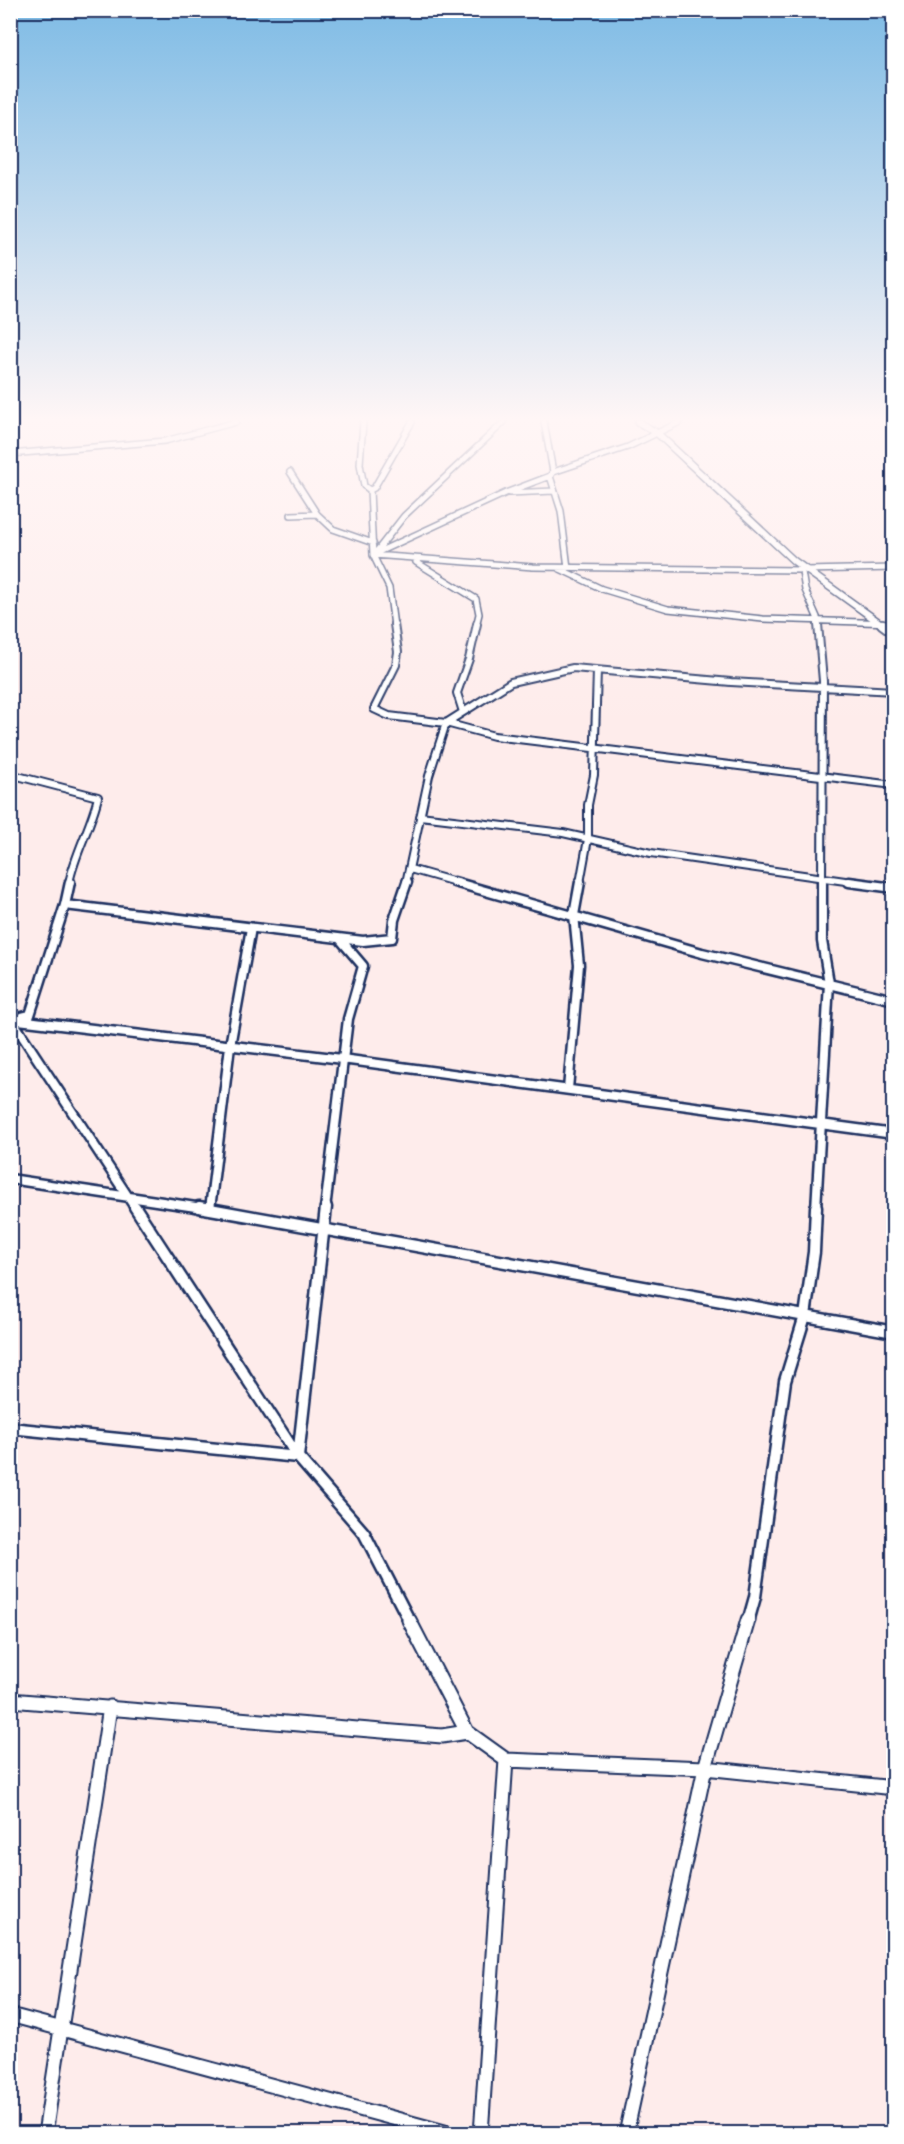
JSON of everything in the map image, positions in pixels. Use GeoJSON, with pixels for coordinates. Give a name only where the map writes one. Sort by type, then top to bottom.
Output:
{"type":"FeatureCollection","features":[{"type":"Feature","properties":{"kind":"street"},"geometry":{"type":"LineString","coordinates":[[325,522],[333,530],[373,543]]}},
{"type":"Feature","properties":{"kind":"street"},"geometry":{"type":"LineString","coordinates":[[372,522],[374,555],[389,588],[398,652],[396,665],[374,709],[388,716],[446,723],[494,736],[894,784]]}},
{"type":"Feature","properties":{"kind":"street"},"geometry":{"type":"LineString","coordinates":[[374,555],[399,522]]}},
{"type":"Feature","properties":{"kind":"street"},"geometry":{"type":"LineString","coordinates":[[374,555],[445,522]]}},
{"type":"Feature","properties":{"kind":"street"},"geometry":{"type":"LineString","coordinates":[[563,522],[568,568]]}},
{"type":"Feature","properties":{"kind":"street"},"geometry":{"type":"LineString","coordinates":[[753,522],[803,568],[894,633]]}},
{"type":"Feature","properties":{"kind":"street"},"geometry":{"type":"LineString","coordinates":[[374,555],[438,563],[557,568],[894,568]]}},
{"type":"Feature","properties":{"kind":"street"},"geometry":{"type":"LineString","coordinates":[[412,560],[476,599],[479,614],[469,659],[457,693],[463,712]]}},
{"type":"Feature","properties":{"kind":"street"},"geometry":{"type":"LineString","coordinates":[[557,568],[602,589],[668,609],[763,619],[894,623]]}},
{"type":"Feature","properties":{"kind":"street"},"geometry":{"type":"LineString","coordinates":[[626,2133],[705,1768],[755,1597],[785,1381],[805,1316],[814,1252],[829,983],[822,941],[823,688],[818,621],[805,590],[803,568]]}},
{"type":"Feature","properties":{"kind":"street"},"geometry":{"type":"LineString","coordinates":[[65,905],[340,939],[363,941],[392,938],[392,927],[411,869],[420,816],[437,745],[446,723],[511,682],[573,668],[894,692]]}},
{"type":"Feature","properties":{"kind":"street"},"geometry":{"type":"LineString","coordinates":[[568,1089],[579,965],[574,915],[588,839],[588,805],[594,775],[596,747],[597,670]]}},
{"type":"Feature","properties":{"kind":"street"},"geometry":{"type":"LineString","coordinates":[[10,774],[98,797],[93,817],[74,859],[65,905],[30,1015],[11,1018]]}},
{"type":"Feature","properties":{"kind":"street"},"geometry":{"type":"LineString","coordinates":[[420,816],[563,833],[651,853],[894,888]]}},
{"type":"Feature","properties":{"kind":"street"},"geometry":{"type":"LineString","coordinates":[[411,869],[702,953],[894,1000]]}},
{"type":"Feature","properties":{"kind":"street"},"geometry":{"type":"LineString","coordinates":[[210,1209],[230,1046],[251,928]]}},
{"type":"Feature","properties":{"kind":"street"},"geometry":{"type":"LineString","coordinates":[[298,1457],[342,1059],[346,1048],[348,1019],[363,966],[340,939]]}},
{"type":"Feature","properties":{"kind":"street"},"geometry":{"type":"LineString","coordinates":[[11,1018],[342,1059],[894,1134]]}},
{"type":"Feature","properties":{"kind":"street"},"geometry":{"type":"LineString","coordinates":[[11,1018],[130,1196],[298,1457],[364,1533],[467,1732],[506,1761],[705,1768],[894,1788]]}},
{"type":"Feature","properties":{"kind":"street"},"geometry":{"type":"LineString","coordinates":[[10,1179],[210,1209],[894,1332]]}},
{"type":"Feature","properties":{"kind":"street"},"geometry":{"type":"LineString","coordinates":[[10,1428],[298,1457]]}},
{"type":"Feature","properties":{"kind":"street"},"geometry":{"type":"LineString","coordinates":[[10,1700],[442,1736],[467,1732]]}},
{"type":"Feature","properties":{"kind":"street"},"geometry":{"type":"LineString","coordinates":[[45,2133],[110,1707]]}},
{"type":"Feature","properties":{"kind":"street"},"geometry":{"type":"LineString","coordinates":[[481,2133],[506,1761]]}},
{"type":"Feature","properties":{"kind":"street"},"geometry":{"type":"LineString","coordinates":[[10,2015],[452,2133]]}}]}
